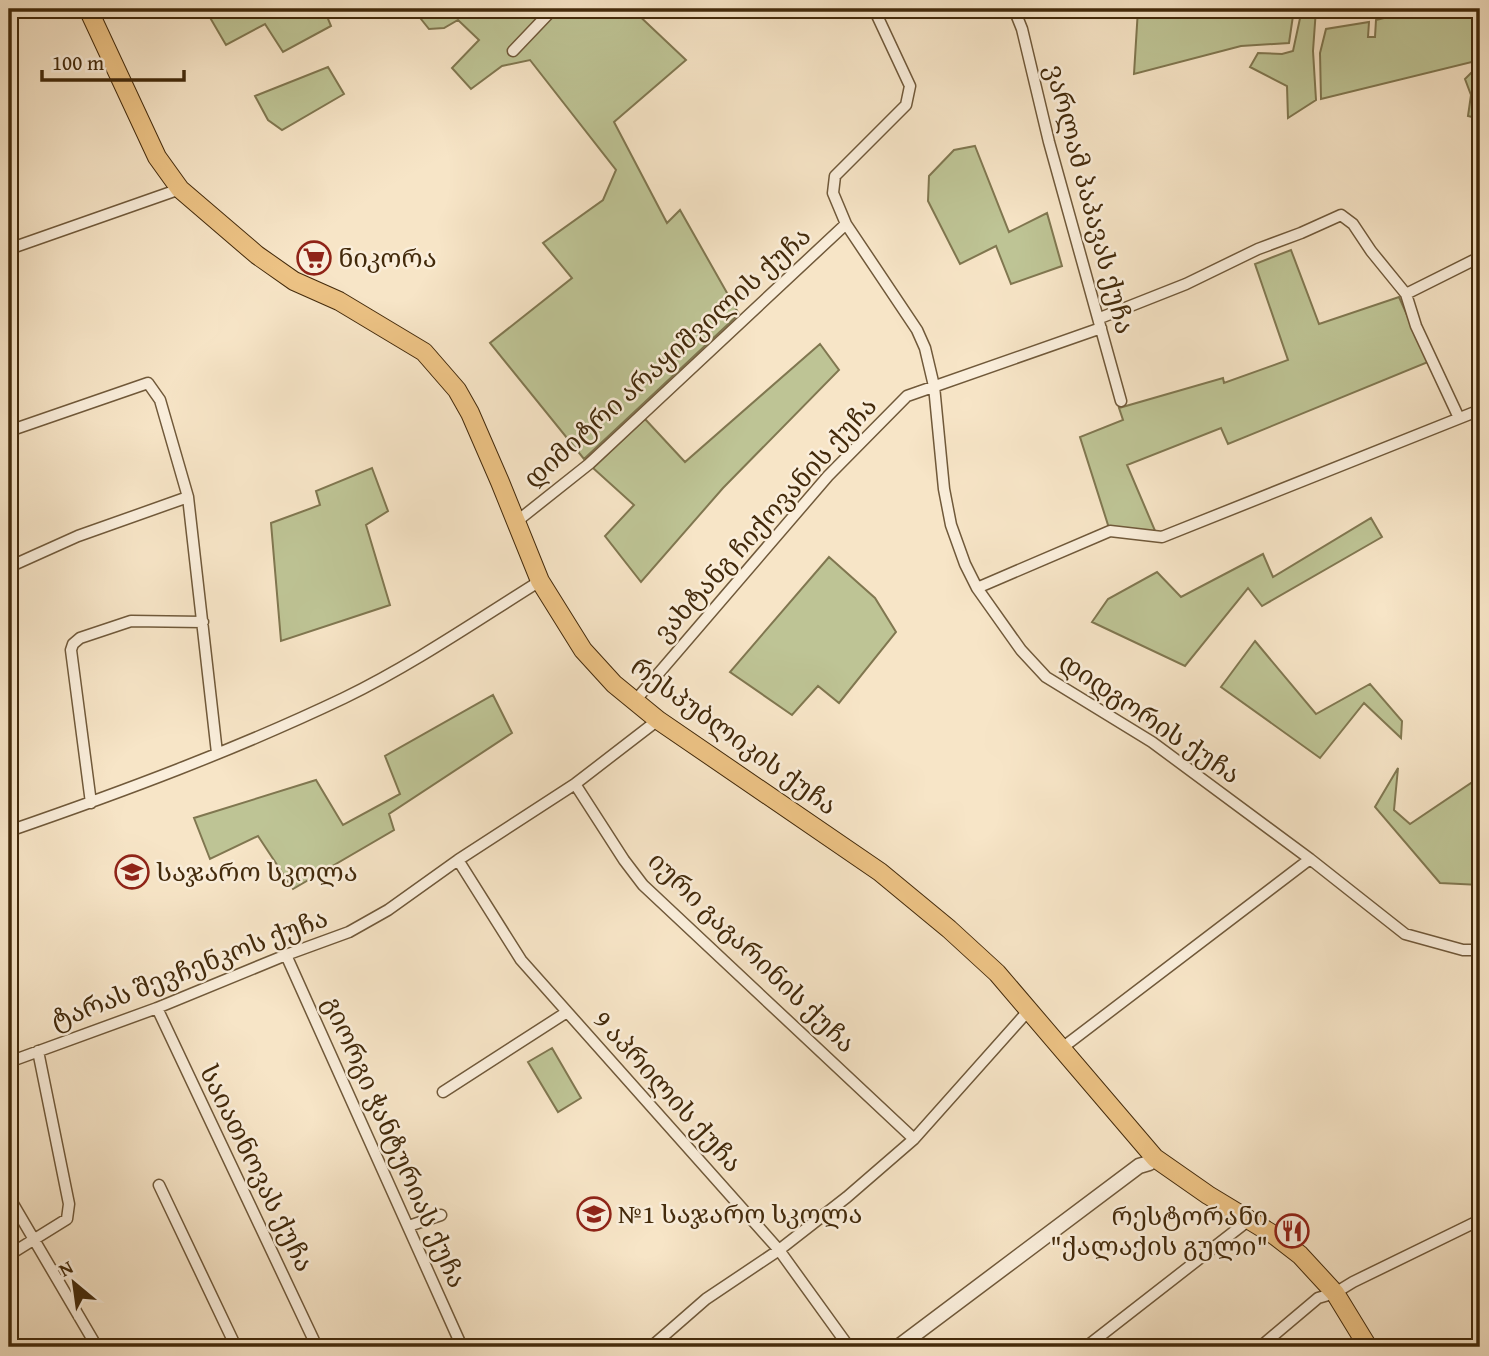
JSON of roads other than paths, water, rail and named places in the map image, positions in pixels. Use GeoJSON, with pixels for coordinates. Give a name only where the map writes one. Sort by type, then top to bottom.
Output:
{"type":"FeatureCollection","features":[{"type":"Feature","properties":{"kind":"main road","name":"რესპუბლიკის ქუჩა"},"geometry":{"type":"LineString","coordinates":[[88,9],[157,157],[180,189],[257,255],[294,281],[339,300],[424,352],[457,390],[470,412],[540,581],[583,650],[614,684],[658,720],[880,872],[978,955],[1062,1048],[1152,1161],[1274,1235],[1300,1255],[1335,1293],[1368,1347]]}},
{"type":"Feature","properties":{"kind":"street"},"geometry":{"type":"LineString","coordinates":[[513,51],[553,9]]}},
{"type":"Feature","properties":{"kind":"street","name":"დიდგორის ქუჩა"},"geometry":{"type":"LineString","coordinates":[[874,9],[910,86],[906,105],[835,176],[833,193],[846,224],[917,330],[925,348],[934,386],[944,489],[951,525],[977,588],[1021,650],[1046,677],[1152,742],[1310,859],[1405,934],[1462,950],[1480,950]]}},
{"type":"Feature","properties":{"kind":"street","name":"ვარლამ პაპავას ქუჩა"},"geometry":{"type":"LineString","coordinates":[[1014,9],[1022,29],[1049,142],[1121,401]]}},
{"type":"Feature","properties":{"kind":"street"},"geometry":{"type":"LineString","coordinates":[[9,249],[180,189]]}},
{"type":"Feature","properties":{"kind":"street","name":"ვახტანგ ჩიქოვანის ქუჩა"},"geometry":{"type":"LineString","coordinates":[[634,702],[828,476],[907,396],[1100,323],[1258,249],[1341,215],[1353,224],[1406,294]]}},
{"type":"Feature","properties":{"kind":"street","name":"დიმიტრი არაყიშვილის ქუჩა"},"geometry":{"type":"LineString","coordinates":[[516,522],[589,464],[846,224]]}},
{"type":"Feature","properties":{"kind":"street"},"geometry":{"type":"LineString","coordinates":[[1459,418],[1416,326],[1406,294],[1480,257]]}},
{"type":"Feature","properties":{"kind":"street"},"geometry":{"type":"LineString","coordinates":[[9,431],[148,383],[160,400],[188,497],[216,753]]}},
{"type":"Feature","properties":{"kind":"street"},"geometry":{"type":"LineString","coordinates":[[977,588],[1110,531],[1162,537],[1480,410]]}},
{"type":"Feature","properties":{"kind":"street"},"geometry":{"type":"LineString","coordinates":[[9,567],[122,519],[188,497]]}},
{"type":"Feature","properties":{"kind":"street"},"geometry":{"type":"LineString","coordinates":[[9,831],[91,803],[345,697],[426,652],[540,581]]}},
{"type":"Feature","properties":{"kind":"street"},"geometry":{"type":"LineString","coordinates":[[91,803],[71,650],[73,643],[80,638],[131,621],[203,622]]}},
{"type":"Feature","properties":{"kind":"street","name":"ტარას შევჩენკოს ქუჩა"},"geometry":{"type":"LineString","coordinates":[[9,1062],[157,1008],[349,932],[388,910],[458,860],[575,784],[658,720]]}},
{"type":"Feature","properties":{"kind":"street","name":"იური გაგარინის ქუჩა"},"geometry":{"type":"LineString","coordinates":[[575,784],[643,885],[914,1139]]}},
{"type":"Feature","properties":{"kind":"street"},"geometry":{"type":"LineString","coordinates":[[1062,1048],[1310,859]]}},
{"type":"Feature","properties":{"kind":"street","name":"9 აპრილის ქუჩა"},"geometry":{"type":"LineString","coordinates":[[458,860],[521,960],[779,1250],[849,1347]]}},
{"type":"Feature","properties":{"kind":"street","name":"გიორგი ჭანტურიას ქუჩა"},"geometry":{"type":"LineString","coordinates":[[286,955],[462,1347]]}},
{"type":"Feature","properties":{"kind":"street","name":"საიათნოვას ქუჩა"},"geometry":{"type":"LineString","coordinates":[[157,1008],[317,1347]]}},
{"type":"Feature","properties":{"kind":"street"},"geometry":{"type":"LineString","coordinates":[[651,1347],[706,1299],[779,1250],[847,1197],[914,1139],[1029,1010]]}},
{"type":"Feature","properties":{"kind":"street"},"geometry":{"type":"LineString","coordinates":[[443,1092],[567,1012]]}},
{"type":"Feature","properties":{"kind":"street"},"geometry":{"type":"LineString","coordinates":[[9,1255],[67,1219],[69,1204],[38,1051]]}},
{"type":"Feature","properties":{"kind":"street"},"geometry":{"type":"LineString","coordinates":[[898,1347],[1139,1166],[1152,1161]]}},
{"type":"Feature","properties":{"kind":"street"},"geometry":{"type":"LineString","coordinates":[[912,1347],[1147,1172],[1152,1161]]}},
{"type":"Feature","properties":{"kind":"street"},"geometry":{"type":"LineString","coordinates":[[159,1185],[236,1347]]}},
{"type":"Feature","properties":{"kind":"street"},"geometry":{"type":"LineString","coordinates":[[9,1196],[97,1347]]}},
{"type":"Feature","properties":{"kind":"street"},"geometry":{"type":"LineString","coordinates":[[409,1226],[441,1216]]}},
{"type":"Feature","properties":{"kind":"street"},"geometry":{"type":"LineString","coordinates":[[1086,1347],[1249,1220]]}},
{"type":"Feature","properties":{"kind":"street"},"geometry":{"type":"LineString","coordinates":[[1260,1347],[1318,1298],[1335,1293],[1480,1220]]}},
{"type":"Feature","properties":{"kind":"place","name":"ნიკორა"},"geometry":{"type":"Point","coordinates":[314,258]}},
{"type":"Feature","properties":{"kind":"place","name":"საჯარო სკოლა"},"geometry":{"type":"Point","coordinates":[132,872]}},
{"type":"Feature","properties":{"kind":"place","name":"№1 საჯარო სკოლა"},"geometry":{"type":"Point","coordinates":[594,1214]}},
{"type":"Feature","properties":{"kind":"place","name":"რესტორანი \"ქალაქის გული\""},"geometry":{"type":"Point","coordinates":[1292,1231]}}]}
